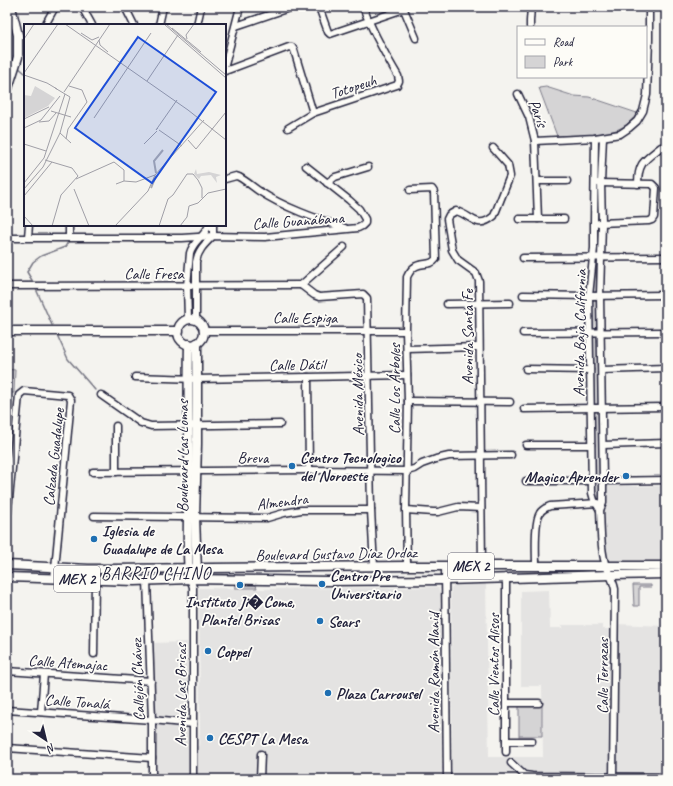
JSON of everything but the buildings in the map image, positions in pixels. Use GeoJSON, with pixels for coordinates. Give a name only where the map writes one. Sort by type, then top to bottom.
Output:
{"type":"FeatureCollection","features":[{"type":"Feature","properties":{"kind":"main road"},"geometry":{"type":"LineString","coordinates":[[7,91],[11,72],[20,58],[18,35],[11,7]]}},
{"type":"Feature","properties":{"kind":"main road"},"geometry":{"type":"LineString","coordinates":[[188,319],[196,320],[203,326],[204,331],[201,340],[193,343],[184,342],[179,335],[180,326],[188,319]]}},
{"type":"Feature","properties":{"kind":"main road"},"geometry":{"type":"LineString","coordinates":[[7,331],[179,331]]}},
{"type":"Feature","properties":{"kind":"main road","name":"Boulevard Las Lomas"},"geometry":{"type":"LineString","coordinates":[[193,343],[193,579]]}},
{"type":"Feature","properties":{"kind":"main road","name":"Boulevard Gustavo Díaz Ordaz"},"geometry":{"type":"LineString","coordinates":[[7,565],[88,569],[406,566],[666,566]]}},
{"type":"Feature","properties":{"kind":"main road","name":"Boulevard Gustavo Díaz Ordaz"},"geometry":{"type":"LineString","coordinates":[[7,577],[95,580],[193,579],[327,581],[445,580],[506,577],[666,574]]}},
{"type":"Feature","properties":{"kind":"street"},"geometry":{"type":"LineString","coordinates":[[48,23],[55,7]]}},
{"type":"Feature","properties":{"kind":"street"},"geometry":{"type":"LineString","coordinates":[[82,7],[91,24]]}},
{"type":"Feature","properties":{"kind":"street"},"geometry":{"type":"LineString","coordinates":[[126,7],[134,24]]}},
{"type":"Feature","properties":{"kind":"street"},"geometry":{"type":"LineString","coordinates":[[159,24],[163,7]]}},
{"type":"Feature","properties":{"kind":"street"},"geometry":{"type":"LineString","coordinates":[[197,24],[201,7]]}},
{"type":"Feature","properties":{"kind":"street"},"geometry":{"type":"LineString","coordinates":[[226,61],[240,7]]}},
{"type":"Feature","properties":{"kind":"street"},"geometry":{"type":"LineString","coordinates":[[236,26],[292,7]]}},
{"type":"Feature","properties":{"kind":"street"},"geometry":{"type":"LineString","coordinates":[[319,7],[329,34],[404,8],[416,38]]}},
{"type":"Feature","properties":{"kind":"street"},"geometry":{"type":"LineString","coordinates":[[363,7],[368,21]]}},
{"type":"Feature","properties":{"kind":"street"},"geometry":{"type":"LineString","coordinates":[[530,26],[531,7]]}},
{"type":"Feature","properties":{"kind":"street"},"geometry":{"type":"LineString","coordinates":[[538,219],[535,141],[595,138],[620,134],[637,121],[643,111],[647,95],[649,7]]}},
{"type":"Feature","properties":{"kind":"street","name":"Totopeuh"},"geometry":{"type":"LineString","coordinates":[[288,128],[313,113],[397,85],[399,81],[398,76],[378,42],[368,21]]}},
{"type":"Feature","properties":{"kind":"street"},"geometry":{"type":"LineString","coordinates":[[226,71],[289,46],[292,47],[313,113]]}},
{"type":"Feature","properties":{"kind":"street","name":"París"},"geometry":{"type":"LineString","coordinates":[[518,94],[529,117],[535,141]]}},
{"type":"Feature","properties":{"kind":"street","name":"Avenida Baja California"},"geometry":{"type":"LineString","coordinates":[[600,510],[603,503],[602,333],[600,296],[602,223],[601,183],[604,137]]}},
{"type":"Feature","properties":{"kind":"street","name":"Avenida Baja California"},"geometry":{"type":"LineString","coordinates":[[595,138],[595,241],[589,296],[592,481],[593,497],[600,510],[603,550],[606,565],[611,575]]}},
{"type":"Feature","properties":{"kind":"street"},"geometry":{"type":"LineString","coordinates":[[638,184],[638,173],[641,166],[645,160],[661,147]]}},
{"type":"Feature","properties":{"kind":"street","name":"Avenida Santa Fe"},"geometry":{"type":"LineString","coordinates":[[482,566],[479,281],[476,273],[458,260],[452,250],[447,219],[449,215],[456,211],[475,222],[489,220],[494,216],[510,176],[508,165],[493,148]]}},
{"type":"Feature","properties":{"kind":"street","name":"Calle Guanábana"},"geometry":{"type":"LineString","coordinates":[[7,238],[182,238],[201,236],[265,237],[358,228],[362,226],[365,223],[365,219],[359,209],[306,166]]}},
{"type":"Feature","properties":{"kind":"street"},"geometry":{"type":"LineString","coordinates":[[327,183],[335,177],[368,167]]}},
{"type":"Feature","properties":{"kind":"street"},"geometry":{"type":"LineString","coordinates":[[226,178],[239,176],[260,191],[280,202],[311,217],[348,229]]}},
{"type":"Feature","properties":{"kind":"street"},"geometry":{"type":"LineString","coordinates":[[537,181],[568,180]]}},
{"type":"Feature","properties":{"kind":"street"},"geometry":{"type":"LineString","coordinates":[[594,184],[652,184],[656,188],[654,217],[652,220],[602,223],[594,222]]}},
{"type":"Feature","properties":{"kind":"street","name":"Calle Los Árboles"},"geometry":{"type":"LineString","coordinates":[[406,566],[408,401],[406,331],[407,277],[414,267],[433,262],[436,259],[434,192],[432,189],[410,190]]}},
{"type":"Feature","properties":{"kind":"street"},"geometry":{"type":"LineString","coordinates":[[519,219],[564,219]]}},
{"type":"Feature","properties":{"kind":"street"},"geometry":{"type":"LineString","coordinates":[[28,237],[29,226]]}},
{"type":"Feature","properties":{"kind":"street"},"geometry":{"type":"LineString","coordinates":[[69,226],[69,237]]}},
{"type":"Feature","properties":{"kind":"street"},"geometry":{"type":"LineString","coordinates":[[188,319],[187,286],[190,252],[195,242],[208,226]]}},
{"type":"Feature","properties":{"kind":"street"},"geometry":{"type":"LineString","coordinates":[[196,320],[197,256],[212,236],[213,226]]}},
{"type":"Feature","properties":{"kind":"street"},"geometry":{"type":"LineString","coordinates":[[182,238],[191,248]]}},
{"type":"Feature","properties":{"kind":"street"},"geometry":{"type":"LineString","coordinates":[[301,285],[344,247]]}},
{"type":"Feature","properties":{"kind":"street"},"geometry":{"type":"LineString","coordinates":[[523,258],[666,257]]}},
{"type":"Feature","properties":{"kind":"street","name":"Calle Fresa"},"geometry":{"type":"LineString","coordinates":[[7,286],[301,285]]}},
{"type":"Feature","properties":{"kind":"street","name":"Avenida México"},"geometry":{"type":"LineString","coordinates":[[301,285],[314,295],[320,297],[363,294],[368,298],[371,510],[374,567]]}},
{"type":"Feature","properties":{"kind":"street"},"geometry":{"type":"LineString","coordinates":[[524,295],[665,295]]}},
{"type":"Feature","properties":{"kind":"street"},"geometry":{"type":"LineString","coordinates":[[447,304],[510,303]]}},
{"type":"Feature","properties":{"kind":"street","name":"Calle Espiga"},"geometry":{"type":"LineString","coordinates":[[204,331],[406,331]]}},
{"type":"Feature","properties":{"kind":"street"},"geometry":{"type":"LineString","coordinates":[[523,333],[666,332]]}},
{"type":"Feature","properties":{"kind":"street"},"geometry":{"type":"LineString","coordinates":[[407,349],[479,348]]}},
{"type":"Feature","properties":{"kind":"street"},"geometry":{"type":"LineString","coordinates":[[602,370],[666,368]]}},
{"type":"Feature","properties":{"kind":"street"},"geometry":{"type":"LineString","coordinates":[[526,369],[590,370]]}},
{"type":"Feature","properties":{"kind":"street","name":"Calle Dátil"},"geometry":{"type":"LineString","coordinates":[[135,377],[308,378],[407,375]]}},
{"type":"Feature","properties":{"kind":"street"},"geometry":{"type":"LineString","coordinates":[[308,378],[309,470]]}},
{"type":"Feature","properties":{"kind":"street","name":"Calzada Guadalupe"},"geometry":{"type":"LineString","coordinates":[[7,520],[19,395],[24,391],[68,395],[72,400],[54,579]]}},
{"type":"Feature","properties":{"kind":"street"},"geometry":{"type":"LineString","coordinates":[[101,395],[141,424],[151,426],[280,424]]}},
{"type":"Feature","properties":{"kind":"street"},"geometry":{"type":"LineString","coordinates":[[408,401],[510,402]]}},
{"type":"Feature","properties":{"kind":"street"},"geometry":{"type":"LineString","coordinates":[[524,409],[666,407]]}},
{"type":"Feature","properties":{"kind":"street"},"geometry":{"type":"LineString","coordinates":[[116,426],[116,472]]}},
{"type":"Feature","properties":{"kind":"street"},"geometry":{"type":"LineString","coordinates":[[603,445],[666,443]]}},
{"type":"Feature","properties":{"kind":"street"},"geometry":{"type":"LineString","coordinates":[[526,446],[591,445]]}},
{"type":"Feature","properties":{"kind":"street"},"geometry":{"type":"LineString","coordinates":[[407,471],[422,464],[449,456],[511,455]]}},
{"type":"Feature","properties":{"kind":"street","name":"Breva"},"geometry":{"type":"LineString","coordinates":[[93,472],[193,470],[407,471]]}},
{"type":"Feature","properties":{"kind":"street"},"geometry":{"type":"LineString","coordinates":[[603,481],[666,480]]}},
{"type":"Feature","properties":{"kind":"street"},"geometry":{"type":"LineString","coordinates":[[526,481],[592,481]]}},
{"type":"Feature","properties":{"kind":"street"},"geometry":{"type":"LineString","coordinates":[[536,566],[536,526],[540,513],[544,509],[550,506],[603,503]]}},
{"type":"Feature","properties":{"kind":"street"},"geometry":{"type":"LineString","coordinates":[[406,510],[433,512],[458,507],[481,508]]}},
{"type":"Feature","properties":{"kind":"street","name":"Almendra"},"geometry":{"type":"LineString","coordinates":[[94,516],[268,518],[301,510],[371,510]]}},
{"type":"Feature","properties":{"kind":"street","name":"Avenida Ramón Alanid"},"geometry":{"type":"LineString","coordinates":[[445,566],[447,779]]}},
{"type":"Feature","properties":{"kind":"street","name":"Calle Terrazas"},"geometry":{"type":"LineString","coordinates":[[611,575],[615,589],[613,778]]}},
{"type":"Feature","properties":{"kind":"street","name":"Calle Vientos Alisos"},"geometry":{"type":"LineString","coordinates":[[506,577],[506,752]]}},
{"type":"Feature","properties":{"kind":"street","name":"Avenida Las Brisas"},"geometry":{"type":"LineString","coordinates":[[193,579],[193,779]]}},
{"type":"Feature","properties":{"kind":"street"},"geometry":{"type":"LineString","coordinates":[[94,654],[95,580]]}},
{"type":"Feature","properties":{"kind":"street","name":"Callejón Chávez"},"geometry":{"type":"LineString","coordinates":[[147,580],[152,720],[152,779]]}},
{"type":"Feature","properties":{"kind":"street","name":"Calle Atemajac"},"geometry":{"type":"LineString","coordinates":[[7,671],[150,681]]}},
{"type":"Feature","properties":{"kind":"street"},"geometry":{"type":"LineString","coordinates":[[41,712],[44,674]]}},
{"type":"Feature","properties":{"kind":"street"},"geometry":{"type":"LineString","coordinates":[[506,703],[539,703]]}},
{"type":"Feature","properties":{"kind":"street","name":"Calle Tonalá"},"geometry":{"type":"LineString","coordinates":[[7,710],[193,724]]}},
{"type":"Feature","properties":{"kind":"street"},"geometry":{"type":"LineString","coordinates":[[506,741],[532,741]]}},
{"type":"Feature","properties":{"kind":"street"},"geometry":{"type":"LineString","coordinates":[[7,748],[152,758]]}},
{"type":"Feature","properties":{"kind":"street"},"geometry":{"type":"LineString","coordinates":[[260,754],[260,779]]}},
{"type":"Feature","properties":{"kind":"street"},"geometry":{"type":"LineString","coordinates":[[510,763],[524,775],[532,777],[666,777]]}},
{"type":"Feature","properties":{"kind":"shaded area"},"geometry":{"type":"Polygon","coordinates":[[[602,486],[666,486],[666,566],[604,565],[602,486]]]}},
{"type":"Feature","properties":{"kind":"shaded area"},"geometry":{"type":"Polygon","coordinates":[[[457,583],[486,583],[489,757],[543,757],[542,686],[521,686],[521,591],[549,590],[550,628],[562,628],[562,625],[603,625],[603,629],[615,629],[615,624],[666,626],[666,779],[452,779],[451,588],[457,583]]]}},
{"type":"Feature","properties":{"kind":"shaded area"},"geometry":{"type":"Polygon","coordinates":[[[438,587],[441,595],[442,779],[155,779],[151,643],[187,642],[188,744],[199,746],[199,588],[265,589],[438,587]]]}},
{"type":"Feature","properties":{"kind":"green space"},"geometry":{"type":"Polygon","coordinates":[[[546,87],[574,96],[589,97],[637,113],[622,127],[612,131],[590,135],[557,136],[539,88],[546,87]]]}},
{"type":"Feature","properties":{"kind":"green space"},"geometry":{"type":"Polygon","coordinates":[[[599,260],[597,293],[591,294],[595,261],[599,260]]]}},
{"type":"Feature","properties":{"kind":"green space"},"geometry":{"type":"Polygon","coordinates":[[[592,300],[597,300],[597,330],[593,330],[592,300]]]}},
{"type":"Feature","properties":{"kind":"green space"},"geometry":{"type":"Polygon","coordinates":[[[593,336],[599,336],[599,405],[594,405],[593,336]]]}},
{"type":"Feature","properties":{"kind":"green space"},"geometry":{"type":"Polygon","coordinates":[[[7,369],[15,370],[14,393],[7,393],[7,369]]]}},
{"type":"Feature","properties":{"kind":"green space"},"geometry":{"type":"Polygon","coordinates":[[[599,411],[601,495],[600,500],[597,500],[594,494],[593,412],[599,411]]]}},
{"type":"Feature","properties":{"kind":"green space"},"geometry":{"type":"Polygon","coordinates":[[[236,585],[256,585],[257,588],[235,588],[236,585]]]}},
{"type":"Feature","properties":{"kind":"green space"},"geometry":{"type":"Polygon","coordinates":[[[633,585],[651,585],[651,587],[639,587],[639,606],[634,606],[633,585]]]}},
{"type":"Feature","properties":{"kind":"green space"},"geometry":{"type":"Polygon","coordinates":[[[519,706],[542,706],[542,736],[519,736],[519,706]]]}},
{"type":"Feature","properties":{"kind":"waterway"},"geometry":{"type":"LineString","coordinates":[[7,57],[13,62]]}},
{"type":"Feature","properties":{"kind":"waterway"},"geometry":{"type":"LineString","coordinates":[[17,66],[24,72]]}},
{"type":"Feature","properties":{"kind":"waterway"},"geometry":{"type":"LineString","coordinates":[[33,282],[27,272],[33,262],[41,256],[65,247],[69,240]]}},
{"type":"Feature","properties":{"kind":"waterway"},"geometry":{"type":"LineString","coordinates":[[36,289],[52,325]]}},
{"type":"Feature","properties":{"kind":"waterway"},"geometry":{"type":"LineString","coordinates":[[58,337],[68,359],[95,390]]}},
{"type":"Feature","properties":{"kind":"place","name":"Centro Tecnologico del Noroeste"},"geometry":{"type":"Point","coordinates":[292,466]}},
{"type":"Feature","properties":{"kind":"place","name":"Magico Aprender"},"geometry":{"type":"Point","coordinates":[626,476]}},
{"type":"Feature","properties":{"kind":"place","name":"Iglesia de Guadalupe de La Mesa"},"geometry":{"type":"Point","coordinates":[94,539]}},
{"type":"Feature","properties":{"kind":"place","name":"Centro Pre Universitario"},"geometry":{"type":"Point","coordinates":[322,584]}},
{"type":"Feature","properties":{"kind":"place","name":"Instituto Ji�Come, Plantel Brisas"},"geometry":{"type":"Point","coordinates":[240,585]}},
{"type":"Feature","properties":{"kind":"place","name":"Sears"},"geometry":{"type":"Point","coordinates":[320,621]}},
{"type":"Feature","properties":{"kind":"place","name":"Coppel"},"geometry":{"type":"Point","coordinates":[208,651]}},
{"type":"Feature","properties":{"kind":"place","name":"Plaza Carrousel"},"geometry":{"type":"Point","coordinates":[328,693]}},
{"type":"Feature","properties":{"kind":"place","name":"CESPT La Mesa"},"geometry":{"type":"Point","coordinates":[210,738]}},
{"type":"Feature","properties":{"kind":"district","name":"BARRIO CHINO"},"geometry":{"type":"Point","coordinates":[156,573]}}]}
